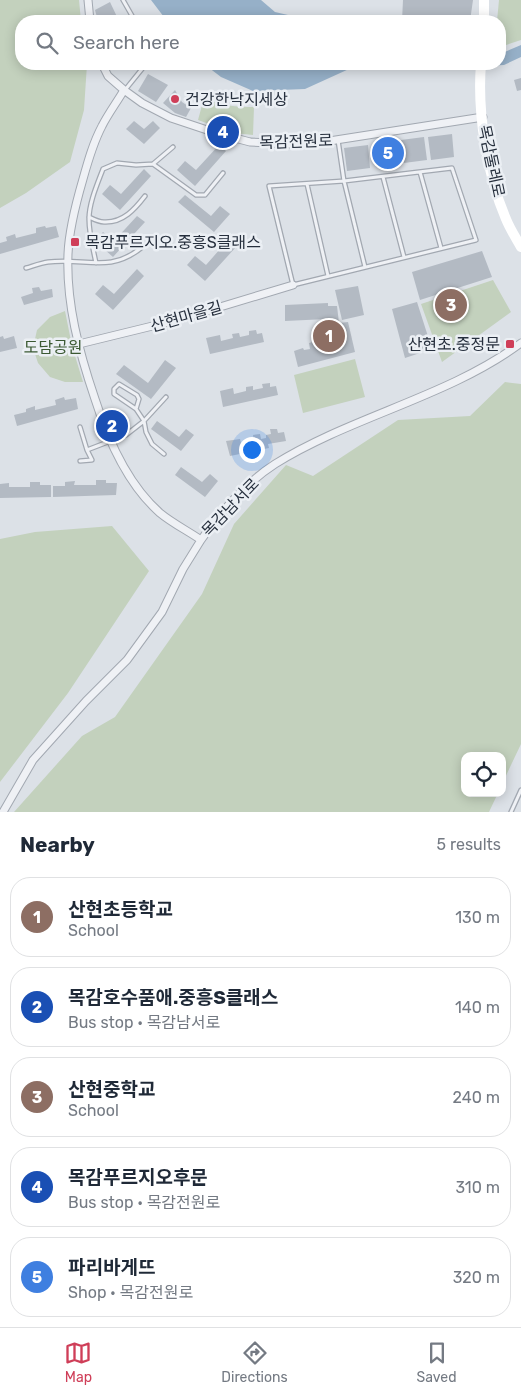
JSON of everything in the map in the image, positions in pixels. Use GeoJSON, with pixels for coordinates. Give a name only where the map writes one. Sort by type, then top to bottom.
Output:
{"type":"FeatureCollection","features":[{"type":"Feature","properties":{"kind":"street"},"geometry":{"type":"LineString","coordinates":[[88,0],[89,15]]}},
{"type":"Feature","properties":{"kind":"street"},"geometry":{"type":"LineString","coordinates":[[484,0],[484,15]]}},
{"type":"Feature","properties":{"kind":"street","name":"목감전원로"},"geometry":{"type":"LineString","coordinates":[[105,70],[108,76],[124,90],[142,103],[171,118],[250,142],[291,144],[338,140],[483,117]]}},
{"type":"Feature","properties":{"kind":"street","name":"목감둘레로"},"geometry":{"type":"LineString","coordinates":[[481,70],[486,147],[492,178],[506,220],[521,247]]}},
{"type":"Feature","properties":{"kind":"street","name":"목감남서로"},"geometry":{"type":"LineString","coordinates":[[124,90],[102,126],[90,153],[76,204],[68,261],[69,288],[79,344],[94,396],[117,455],[142,494],[160,513],[201,540],[223,512],[247,487],[274,464],[326,437],[472,373],[521,343]]}},
{"type":"Feature","properties":{"kind":"street","name":"산현마을길"},"geometry":{"type":"LineString","coordinates":[[79,344],[177,320],[293,285]]}},
{"type":"Feature","properties":{"kind":"street"},"geometry":{"type":"LineString","coordinates":[[3,812],[33,760],[86,701],[127,660],[162,612],[183,569],[201,540]]}},
{"type":"Feature","properties":{"kind":"lane"},"geometry":{"type":"LineString","coordinates":[[123,0],[132,15]]}},
{"type":"Feature","properties":{"kind":"lane"},"geometry":{"type":"LineString","coordinates":[[124,90],[141,70]]}},
{"type":"Feature","properties":{"kind":"lane"},"geometry":{"type":"LineString","coordinates":[[338,140],[344,182],[365,267]]}},
{"type":"Feature","properties":{"kind":"lane"},"geometry":{"type":"LineString","coordinates":[[96,263],[89,217],[103,169],[117,163],[153,164],[173,147]]}},
{"type":"Feature","properties":{"kind":"lane"},"geometry":{"type":"LineString","coordinates":[[153,164],[196,195],[205,195],[223,173]]}},
{"type":"Feature","properties":{"kind":"lane","name":"산현마을길"},"geometry":{"type":"LineString","coordinates":[[452,168],[476,240],[293,285],[269,186],[344,182],[452,168]]}},
{"type":"Feature","properties":{"kind":"lane"},"geometry":{"type":"LineString","coordinates":[[420,172],[441,248]]}},
{"type":"Feature","properties":{"kind":"lane"},"geometry":{"type":"LineString","coordinates":[[383,177],[404,257]]}},
{"type":"Feature","properties":{"kind":"lane"},"geometry":{"type":"LineString","coordinates":[[307,184],[328,276]]}},
{"type":"Feature","properties":{"kind":"lane"},"geometry":{"type":"LineString","coordinates":[[89,217],[103,222],[122,219],[136,208],[145,196]]}},
{"type":"Feature","properties":{"kind":"lane"},"geometry":{"type":"LineString","coordinates":[[26,268],[47,262],[113,263],[132,256],[141,248]]}},
{"type":"Feature","properties":{"kind":"lane"},"geometry":{"type":"LineString","coordinates":[[136,409],[139,399],[137,395],[119,384],[114,388],[114,394],[136,409],[144,421],[146,432],[152,444],[164,454]]}},
{"type":"Feature","properties":{"kind":"lane"},"geometry":{"type":"LineString","coordinates":[[87,450],[126,435],[144,421],[166,397]]}},
{"type":"Feature","properties":{"kind":"lane"},"geometry":{"type":"LineString","coordinates":[[80,427],[92,460],[80,461]]}},
{"type":"Feature","properties":{"kind":"lane"},"geometry":{"type":"LineString","coordinates":[[510,812],[521,790]]}},
{"type":"Feature","properties":{"kind":"green space"},"geometry":{"type":"Polygon","coordinates":[[[0,0],[79,0],[80,15],[15,15],[15,70],[87,70],[84,110],[70,162],[26,193],[0,208],[0,0]]]}},
{"type":"Feature","properties":{"kind":"green space"},"geometry":{"type":"Polygon","coordinates":[[[499,0],[521,0],[521,40],[506,45],[506,15],[498,15],[499,0]]]}},
{"type":"Feature","properties":{"kind":"green space"},"geometry":{"type":"Polygon","coordinates":[[[204,98],[216,103],[254,107],[253,135],[234,133],[198,120],[204,98]]]}},
{"type":"Feature","properties":{"kind":"green space"},"geometry":{"type":"Polygon","coordinates":[[[493,280],[511,312],[442,362],[421,304],[493,280]]]}},
{"type":"Feature","properties":{"kind":"green space","name":"도담공원"},"geometry":{"type":"Polygon","coordinates":[[[65,311],[72,346],[83,382],[65,382],[50,377],[38,363],[33,348],[37,330],[50,317],[65,311]]]}},
{"type":"Feature","properties":{"kind":"green space"},"geometry":{"type":"Polygon","coordinates":[[[355,359],[365,397],[303,413],[294,375],[355,359]]]}},
{"type":"Feature","properties":{"kind":"green space"},"geometry":{"type":"Polygon","coordinates":[[[505,382],[521,384],[521,744],[506,776],[506,752],[461,752],[461,797],[496,797],[489,812],[14,812],[82,736],[115,717],[202,594],[234,524],[286,465],[313,476],[398,420],[470,416],[505,382]]]}},
{"type":"Feature","properties":{"kind":"green space"},"geometry":{"type":"Polygon","coordinates":[[[112,526],[149,571],[68,693],[0,782],[0,539],[35,532],[112,526]]]}},
{"type":"Feature","properties":{"kind":"water"},"geometry":{"type":"Polygon","coordinates":[[[151,0],[261,0],[275,12],[288,15],[162,15],[151,0]]]}},
{"type":"Feature","properties":{"kind":"water"},"geometry":{"type":"Polygon","coordinates":[[[521,45],[521,57],[506,64],[506,51],[521,45]]]}},
{"type":"Feature","properties":{"kind":"water"},"geometry":{"type":"Polygon","coordinates":[[[212,70],[347,70],[305,89],[253,91],[221,77],[212,70]]]}},
{"type":"Feature","properties":{"kind":"building"},"geometry":{"type":"Polygon","coordinates":[[[403,0],[473,0],[471,15],[402,15],[403,0]]]}},
{"type":"Feature","properties":{"kind":"building"},"geometry":{"type":"Polygon","coordinates":[[[110,2],[116,15],[96,15],[95,10],[110,2]]]}},
{"type":"Feature","properties":{"kind":"building"},"geometry":{"type":"Polygon","coordinates":[[[148,74],[168,85],[156,102],[138,91],[148,74]]]}},
{"type":"Feature","properties":{"kind":"building"},"geometry":{"type":"Polygon","coordinates":[[[521,78],[521,90],[517,91],[514,80],[521,78]]]}},
{"type":"Feature","properties":{"kind":"building"},"geometry":{"type":"Polygon","coordinates":[[[175,90],[182,102],[191,108],[186,117],[175,113],[163,103],[175,90]]]}},
{"type":"Feature","properties":{"kind":"building"},"geometry":{"type":"Polygon","coordinates":[[[134,121],[144,129],[153,121],[160,128],[144,144],[126,129],[134,121]]]}},
{"type":"Feature","properties":{"kind":"building"},"geometry":{"type":"Polygon","coordinates":[[[452,134],[454,157],[431,160],[428,137],[452,134]]]}},
{"type":"Feature","properties":{"kind":"building"},"geometry":{"type":"Polygon","coordinates":[[[424,137],[427,160],[404,163],[401,140],[424,137]]]}},
{"type":"Feature","properties":{"kind":"building"},"geometry":{"type":"Polygon","coordinates":[[[396,141],[399,164],[376,167],[373,144],[396,141]]]}},
{"type":"Feature","properties":{"kind":"building"},"geometry":{"type":"Polygon","coordinates":[[[219,145],[226,151],[195,186],[177,170],[185,161],[196,170],[219,145]]]}},
{"type":"Feature","properties":{"kind":"building"},"geometry":{"type":"Polygon","coordinates":[[[368,145],[370,168],[347,171],[344,148],[368,145]]]}},
{"type":"Feature","properties":{"kind":"building"},"geometry":{"type":"Polygon","coordinates":[[[144,169],[151,176],[120,210],[102,194],[110,185],[121,194],[144,169]]]}},
{"type":"Feature","properties":{"kind":"building"},"geometry":{"type":"Polygon","coordinates":[[[185,195],[211,216],[220,206],[230,214],[214,232],[178,202],[185,195]]]}},
{"type":"Feature","properties":{"kind":"building"},"geometry":{"type":"Polygon","coordinates":[[[137,216],[145,222],[113,257],[95,241],[103,232],[114,241],[137,216]]]}},
{"type":"Feature","properties":{"kind":"building"},"geometry":{"type":"Polygon","coordinates":[[[45,226],[46,228],[56,226],[59,237],[0,254],[0,243],[7,241],[6,237],[15,234],[16,238],[36,233],[36,228],[45,226]]]}},
{"type":"Feature","properties":{"kind":"building"},"geometry":{"type":"Polygon","coordinates":[[[228,240],[236,247],[205,281],[187,265],[195,256],[206,265],[228,240]]]}},
{"type":"Feature","properties":{"kind":"building"},"geometry":{"type":"Polygon","coordinates":[[[482,251],[492,277],[420,300],[412,272],[482,251]]]}},
{"type":"Feature","properties":{"kind":"building"},"geometry":{"type":"Polygon","coordinates":[[[137,269],[144,276],[113,310],[95,294],[103,285],[114,294],[137,269]]]}},
{"type":"Feature","properties":{"kind":"building"},"geometry":{"type":"Polygon","coordinates":[[[358,286],[364,315],[342,320],[335,290],[358,286]]]}},
{"type":"Feature","properties":{"kind":"building"},"geometry":{"type":"Polygon","coordinates":[[[39,287],[41,291],[52,289],[53,297],[24,305],[21,297],[33,293],[32,288],[39,287]]]}},
{"type":"Feature","properties":{"kind":"building"},"geometry":{"type":"Polygon","coordinates":[[[417,302],[432,349],[405,358],[392,309],[417,302]]]}},
{"type":"Feature","properties":{"kind":"building"},"geometry":{"type":"Polygon","coordinates":[[[328,303],[328,306],[337,306],[339,323],[348,322],[355,352],[298,367],[294,351],[303,348],[304,350],[310,349],[309,343],[320,340],[321,348],[332,345],[327,319],[285,321],[285,305],[328,303]]]}},
{"type":"Feature","properties":{"kind":"building"},"geometry":{"type":"Polygon","coordinates":[[[256,330],[257,334],[262,333],[264,342],[210,354],[206,338],[220,335],[221,341],[233,338],[232,334],[239,333],[240,337],[249,335],[249,331],[256,330]]]}},
{"type":"Feature","properties":{"kind":"building"},"geometry":{"type":"Polygon","coordinates":[[[3,336],[4,339],[14,336],[17,348],[0,352],[0,337],[3,336]]]}},
{"type":"Feature","properties":{"kind":"building"},"geometry":{"type":"Polygon","coordinates":[[[165,360],[176,368],[151,399],[116,374],[124,365],[148,383],[165,360]]]}},
{"type":"Feature","properties":{"kind":"building"},"geometry":{"type":"Polygon","coordinates":[[[270,383],[270,387],[276,386],[278,395],[223,407],[220,391],[233,388],[234,394],[246,391],[246,387],[253,386],[253,390],[263,388],[262,384],[270,383]]]}},
{"type":"Feature","properties":{"kind":"building"},"geometry":{"type":"Polygon","coordinates":[[[64,397],[65,400],[76,398],[78,409],[17,426],[14,415],[26,412],[26,409],[35,406],[35,410],[56,405],[55,400],[64,397]]]}},
{"type":"Feature","properties":{"kind":"building"},"geometry":{"type":"Polygon","coordinates":[[[157,421],[179,437],[186,429],[194,435],[181,451],[151,429],[157,421]]]}},
{"type":"Feature","properties":{"kind":"building"},"geometry":{"type":"Polygon","coordinates":[[[270,429],[277,429],[278,433],[284,432],[286,441],[268,444],[269,448],[230,456],[226,441],[240,439],[241,443],[254,441],[253,435],[260,434],[261,439],[266,438],[266,435],[271,434],[270,429]]]}},
{"type":"Feature","properties":{"kind":"building"},"geometry":{"type":"Polygon","coordinates":[[[181,467],[202,482],[210,474],[218,481],[205,497],[175,475],[181,467]]]}},
{"type":"Feature","properties":{"kind":"building"},"geometry":{"type":"Polygon","coordinates":[[[96,480],[106,480],[106,483],[117,483],[116,495],[53,497],[53,486],[65,486],[65,482],[75,481],[74,485],[96,485],[96,480]]]}},
{"type":"Feature","properties":{"kind":"building"},"geometry":{"type":"Polygon","coordinates":[[[30,482],[40,482],[40,485],[51,485],[51,497],[0,498],[0,484],[9,483],[9,487],[30,487],[30,482]]]}},
{"type":"Feature","properties":{"kind":"place","name":"건강한낙지세상"},"geometry":{"type":"Point","coordinates":[175,99]}},
{"type":"Feature","properties":{"kind":"place","name":"목감푸르지오후문"},"geometry":{"type":"Point","coordinates":[223,132]}},
{"type":"Feature","properties":{"kind":"place","name":"파리바게뜨"},"geometry":{"type":"Point","coordinates":[388,153]}},
{"type":"Feature","properties":{"kind":"place","name":"목감푸르지오.중흥S클래스"},"geometry":{"type":"Point","coordinates":[75,242]}},
{"type":"Feature","properties":{"kind":"place","name":"산현중학교"},"geometry":{"type":"Point","coordinates":[451,305]}},
{"type":"Feature","properties":{"kind":"place","name":"산현초등학교"},"geometry":{"type":"Point","coordinates":[329,336]}},
{"type":"Feature","properties":{"kind":"place","name":"산현초.중정문"},"geometry":{"type":"Point","coordinates":[510,344]}},
{"type":"Feature","properties":{"kind":"place","name":"목감호수품애.중흥S클래스"},"geometry":{"type":"Point","coordinates":[112,426]}}]}
